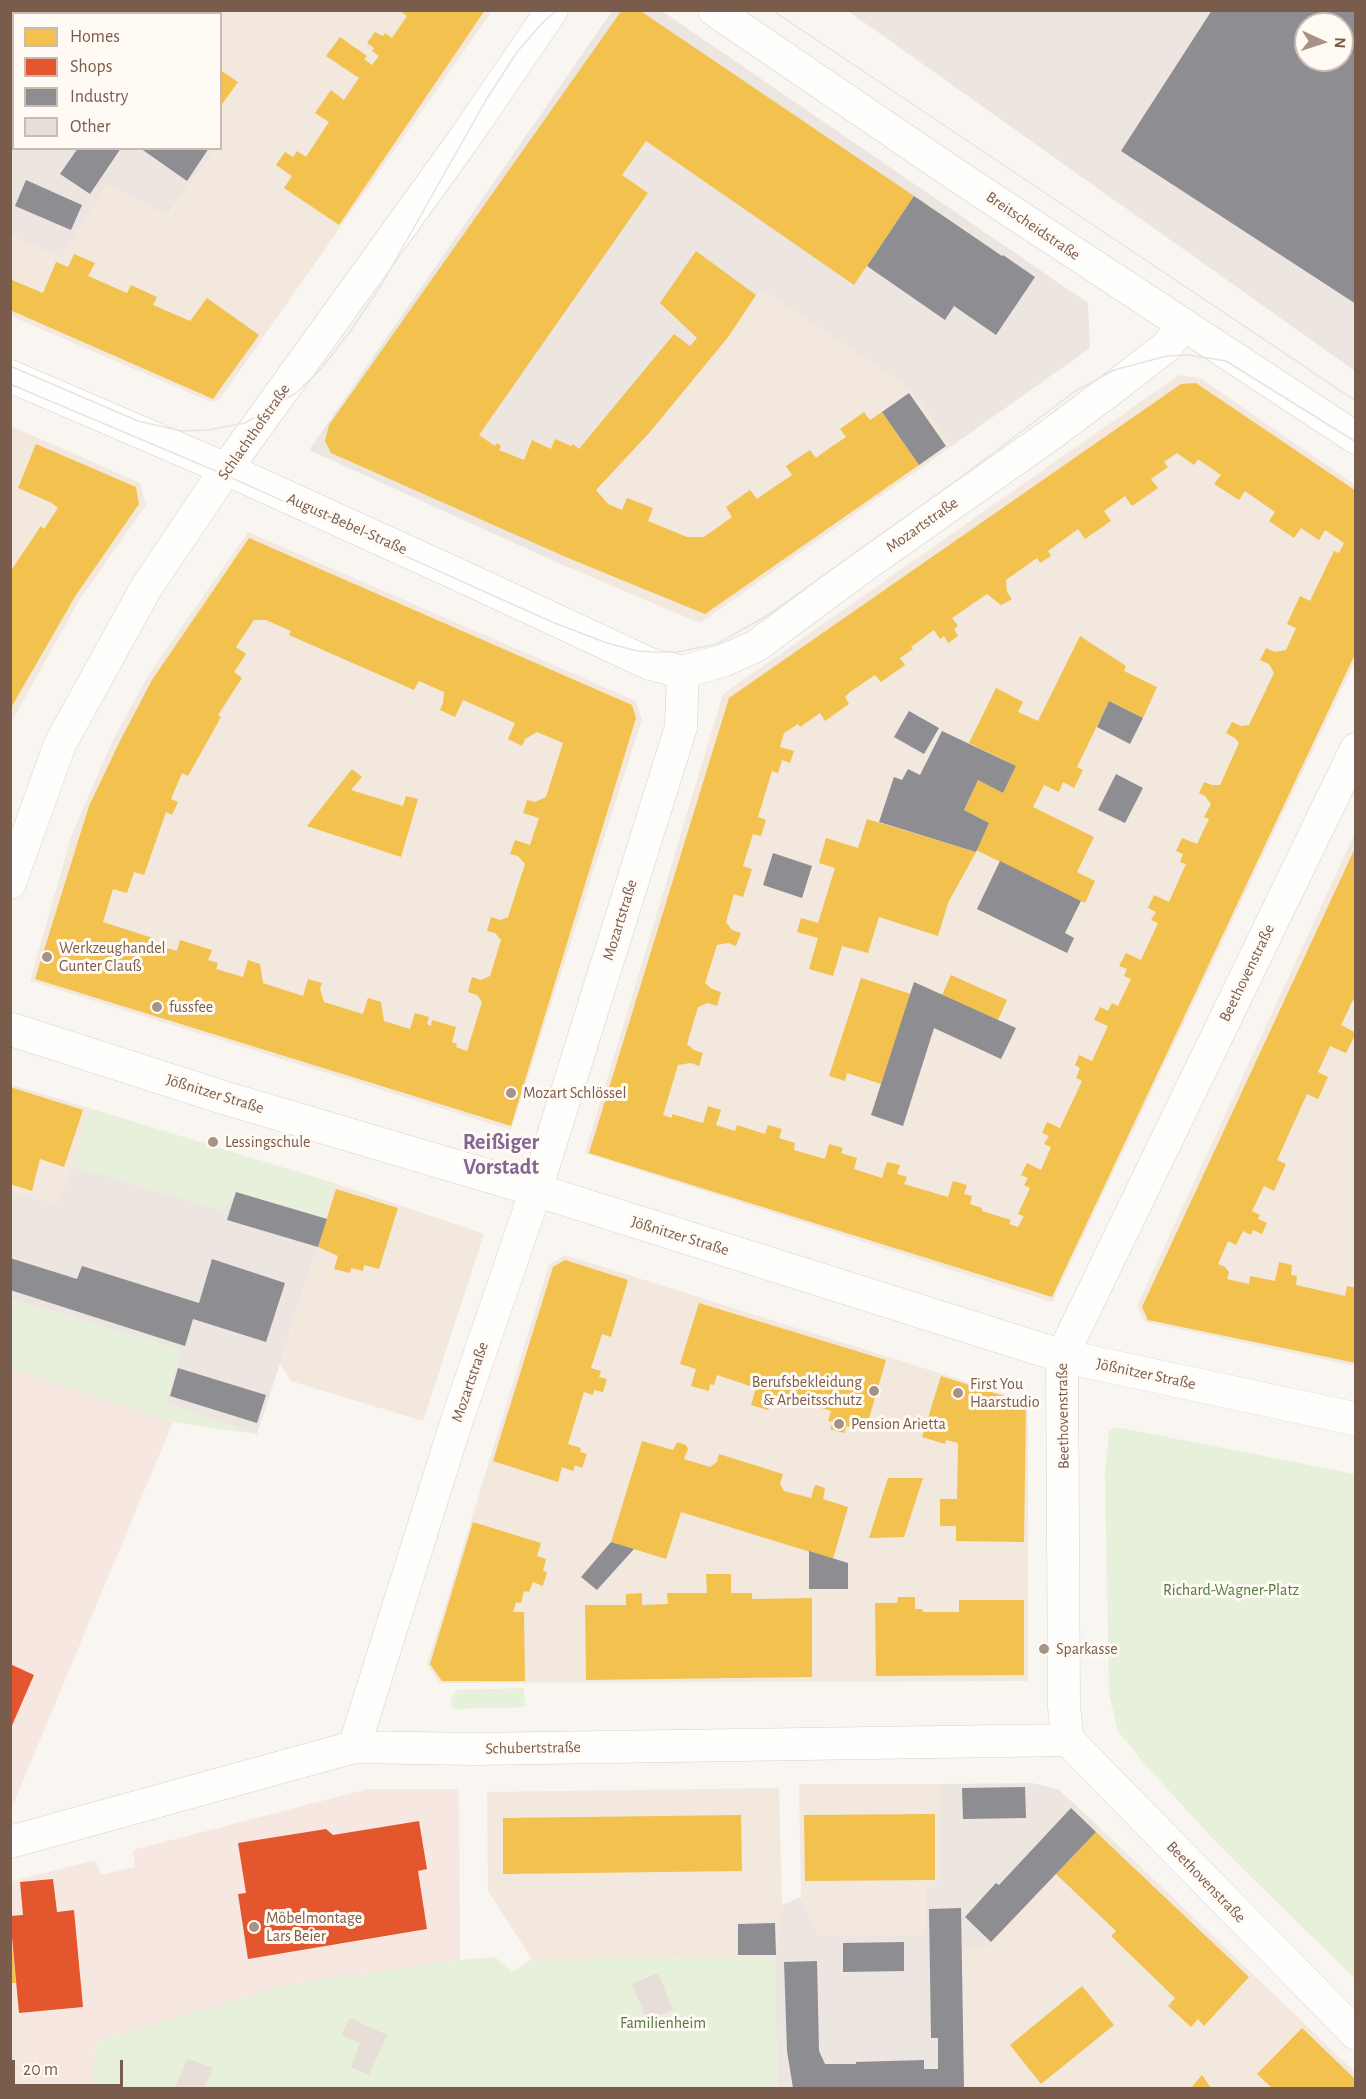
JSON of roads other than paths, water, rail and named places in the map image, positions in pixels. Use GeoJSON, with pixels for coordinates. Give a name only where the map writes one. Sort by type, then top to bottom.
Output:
{"type":"FeatureCollection","features":[{"type":"Feature","properties":{"kind":"street","name":"Schlachthofstraße"},"geometry":{"type":"LineString","coordinates":[[10,883],[60,744],[146,588],[226,469],[464,139],[552,10]]}},
{"type":"Feature","properties":{"kind":"street","name":"Breitscheidstraße"},"geometry":{"type":"LineString","coordinates":[[714,10],[1183,326],[1356,438]]}},
{"type":"Feature","properties":{"kind":"street","name":"Mozartstraße"},"geometry":{"type":"LineString","coordinates":[[354,1747],[457,1420],[536,1190],[681,727],[683,672],[725,660],[756,646],[1117,385],[1167,346],[1183,326]]}},
{"type":"Feature","properties":{"kind":"street","name":"August-Bebel-Straße"},"geometry":{"type":"LineString","coordinates":[[10,376],[226,469],[640,660],[683,672]]}},
{"type":"Feature","properties":{"kind":"street","name":"Beethovenstraße"},"geometry":{"type":"LineString","coordinates":[[1356,749],[1062,1356],[1064,1707],[1068,1740],[1356,2034]]}},
{"type":"Feature","properties":{"kind":"street","name":"Jößnitzer Straße"},"geometry":{"type":"LineString","coordinates":[[10,1029],[225,1098],[536,1190],[1062,1356],[1356,1419]]}},
{"type":"Feature","properties":{"kind":"street","name":"Schubertstraße"},"geometry":{"type":"LineString","coordinates":[[10,1842],[354,1747],[474,1749],[1068,1740]]}},
{"type":"Feature","properties":{"kind":"tram line"},"geometry":{"type":"LineString","coordinates":[[10,366],[138,421],[182,431],[208,430],[245,423],[296,393],[321,369],[352,329],[382,284],[486,100],[517,52],[545,20],[558,10]]}},
{"type":"Feature","properties":{"kind":"tram line"},"geometry":{"type":"LineString","coordinates":[[772,10],[1356,401]]}},
{"type":"Feature","properties":{"kind":"tram line"},"geometry":{"type":"LineString","coordinates":[[10,384],[223,474],[552,622],[607,643],[637,651],[653,652],[677,652],[717,644],[768,615],[953,483],[1074,392],[1114,370],[1167,356],[1188,355],[1226,361],[1356,442]]}},
{"type":"Feature","properties":{"kind":"place","name":"Werkzeughandel Gunter Clauß"},"geometry":{"type":"Point","coordinates":[47,957]}},
{"type":"Feature","properties":{"kind":"place","name":"fussfee"},"geometry":{"type":"Point","coordinates":[157,1007]}},
{"type":"Feature","properties":{"kind":"place","name":"Mozart Schlössel"},"geometry":{"type":"Point","coordinates":[511,1093]}},
{"type":"Feature","properties":{"kind":"place","name":"Lessingschule"},"geometry":{"type":"Point","coordinates":[213,1142]}},
{"type":"Feature","properties":{"kind":"place","name":"Berufsbekleidung & Arbeitsschutz"},"geometry":{"type":"Point","coordinates":[874,1391]}},
{"type":"Feature","properties":{"kind":"place","name":"First You Haarstudio"},"geometry":{"type":"Point","coordinates":[958,1393]}},
{"type":"Feature","properties":{"kind":"place","name":"Pension Arietta"},"geometry":{"type":"Point","coordinates":[839,1424]}},
{"type":"Feature","properties":{"kind":"place","name":"Sparkasse"},"geometry":{"type":"Point","coordinates":[1044,1649]}},
{"type":"Feature","properties":{"kind":"place","name":"Möbelmontage Lars Beier"},"geometry":{"type":"Point","coordinates":[254,1927]}},
{"type":"Feature","properties":{"kind":"district","name":"Reißiger Vorstadt"},"geometry":{"type":"Point","coordinates":[501,1154]}},
{"type":"Feature","properties":{"kind":"park label","name":"Richard-Wagner-Platz"},"geometry":{"type":"Point","coordinates":[1231,1590]}},
{"type":"Feature","properties":{"kind":"park label","name":"Familienheim"},"geometry":{"type":"Point","coordinates":[663,2023]}}]}
